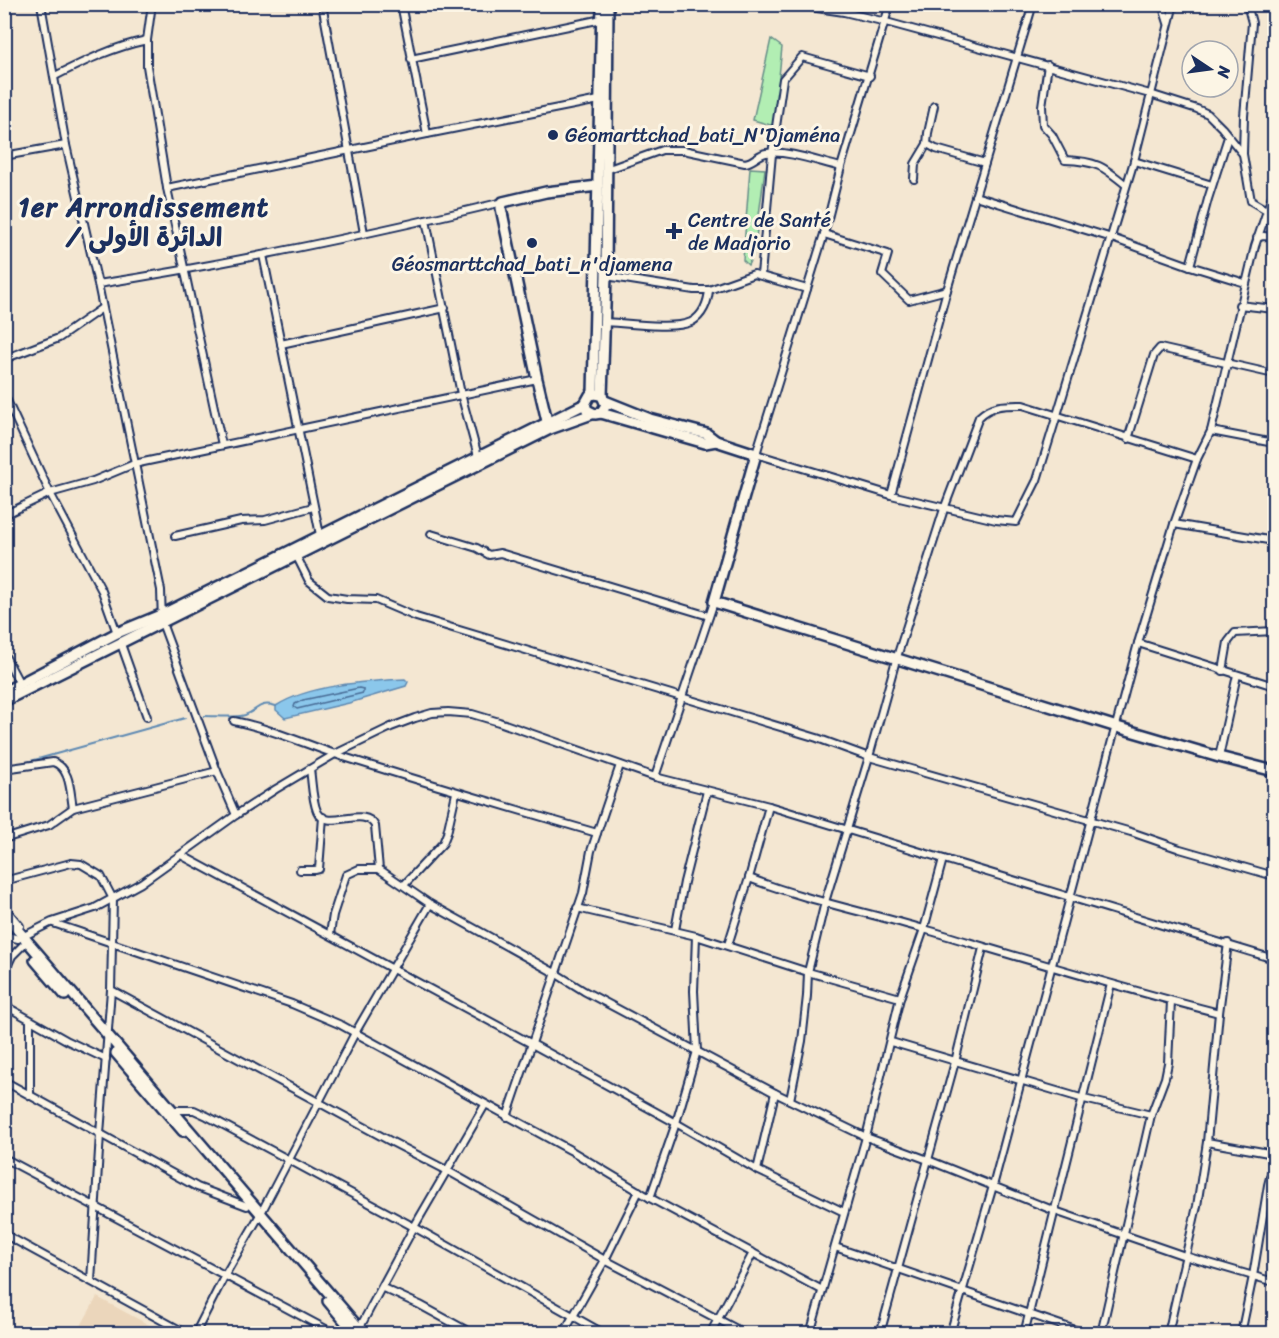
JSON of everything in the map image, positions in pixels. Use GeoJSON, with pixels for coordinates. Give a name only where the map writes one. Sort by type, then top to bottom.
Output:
{"type":"FeatureCollection","features":[{"type":"Feature","properties":{"kind":"street"},"geometry":{"type":"LineString","coordinates":[[41,4],[66,145],[98,284],[161,590],[163,618],[217,771],[236,815]]}},
{"type":"Feature","properties":{"kind":"street"},"geometry":{"type":"LineString","coordinates":[[152,4],[147,40],[147,66],[154,116],[167,188],[222,445]]}},
{"type":"Feature","properties":{"kind":"street"},"geometry":{"type":"LineString","coordinates":[[322,4],[364,233]]}},
{"type":"Feature","properties":{"kind":"street"},"geometry":{"type":"LineString","coordinates":[[401,4],[427,134]]}},
{"type":"Feature","properties":{"kind":"street"},"geometry":{"type":"LineString","coordinates":[[4,700],[121,644],[163,618],[320,536],[480,460],[561,424],[605,408],[600,397],[598,186],[602,4]]}},
{"type":"Feature","properties":{"kind":"street"},"geometry":{"type":"LineString","coordinates":[[600,397],[606,276],[608,4]]}},
{"type":"Feature","properties":{"kind":"street"},"geometry":{"type":"LineString","coordinates":[[790,4],[844,12],[886,22],[1048,65],[1197,109],[1208,114],[1243,154]]}},
{"type":"Feature","properties":{"kind":"street"},"geometry":{"type":"LineString","coordinates":[[655,777],[714,602],[890,4]]}},
{"type":"Feature","properties":{"kind":"street"},"geometry":{"type":"LineString","coordinates":[[891,495],[947,290],[1033,4]]}},
{"type":"Feature","properties":{"kind":"street"},"geometry":{"type":"LineString","coordinates":[[1162,4],[1168,23]]}},
{"type":"Feature","properties":{"kind":"street"},"geometry":{"type":"LineString","coordinates":[[716,441],[705,443],[596,413],[587,410],[585,404],[587,398],[600,397],[650,419],[707,434],[716,441],[891,495],[944,509],[1016,522],[1037,480],[1058,416],[1134,161],[1174,4]]}},
{"type":"Feature","properties":{"kind":"street"},"geometry":{"type":"LineString","coordinates":[[1247,4],[1252,23],[1243,154],[1251,201],[1268,211]]}},
{"type":"Feature","properties":{"kind":"street"},"geometry":{"type":"LineString","coordinates":[[411,58],[602,19]]}},
{"type":"Feature","properties":{"kind":"street"},"geometry":{"type":"LineString","coordinates":[[55,76],[122,45],[147,40]]}},
{"type":"Feature","properties":{"kind":"street"},"geometry":{"type":"LineString","coordinates":[[761,275],[772,154],[783,79],[802,57],[870,76]]}},
{"type":"Feature","properties":{"kind":"street"},"geometry":{"type":"LineString","coordinates":[[1048,65],[1042,106],[1043,125],[1052,135],[1065,160],[1084,160],[1103,166],[1126,185]]}},
{"type":"Feature","properties":{"kind":"street"},"geometry":{"type":"LineString","coordinates":[[167,188],[599,100]]}},
{"type":"Feature","properties":{"kind":"street"},"geometry":{"type":"LineString","coordinates":[[914,179],[915,164],[927,144],[934,106]]}},
{"type":"Feature","properties":{"kind":"street"},"geometry":{"type":"LineString","coordinates":[[1190,266],[1228,137]]}},
{"type":"Feature","properties":{"kind":"street"},"geometry":{"type":"LineString","coordinates":[[927,144],[985,164]]}},
{"type":"Feature","properties":{"kind":"street"},"geometry":{"type":"LineString","coordinates":[[4,156],[66,145]]}},
{"type":"Feature","properties":{"kind":"street"},"geometry":{"type":"LineString","coordinates":[[606,170],[662,150],[683,150],[745,163],[753,162],[764,153],[788,154],[841,167]]}},
{"type":"Feature","properties":{"kind":"street"},"geometry":{"type":"LineString","coordinates":[[1134,161],[1212,185]]}},
{"type":"Feature","properties":{"kind":"street"},"geometry":{"type":"LineString","coordinates":[[98,284],[185,271],[263,255],[546,192],[598,186]]}},
{"type":"Feature","properties":{"kind":"street"},"geometry":{"type":"LineString","coordinates":[[950,1334],[993,1186],[1138,643],[1174,524],[1197,459],[1210,431],[1257,238],[1275,190]]}},
{"type":"Feature","properties":{"kind":"street"},"geometry":{"type":"LineString","coordinates":[[975,196],[1112,238],[1245,283]]}},
{"type":"Feature","properties":{"kind":"street"},"geometry":{"type":"LineString","coordinates":[[503,202],[501,208],[503,220],[547,421]]}},
{"type":"Feature","properties":{"kind":"street"},"geometry":{"type":"LineString","coordinates":[[426,220],[461,394],[480,460]]}},
{"type":"Feature","properties":{"kind":"street"},"geometry":{"type":"LineString","coordinates":[[824,234],[888,254],[882,274],[909,300],[947,290]]}},
{"type":"Feature","properties":{"kind":"street"},"geometry":{"type":"LineString","coordinates":[[1257,238],[1275,237]]}},
{"type":"Feature","properties":{"kind":"street"},"geometry":{"type":"LineString","coordinates":[[263,255],[320,536]]}},
{"type":"Feature","properties":{"kind":"street"},"geometry":{"type":"LineString","coordinates":[[606,276],[694,290],[709,290],[754,274],[807,289]]}},
{"type":"Feature","properties":{"kind":"street"},"geometry":{"type":"LineString","coordinates":[[604,322],[678,326],[693,321],[702,311],[708,300],[709,290]]}},
{"type":"Feature","properties":{"kind":"street"},"geometry":{"type":"LineString","coordinates":[[1239,305],[1275,309]]}},
{"type":"Feature","properties":{"kind":"street"},"geometry":{"type":"LineString","coordinates":[[5,358],[59,338],[102,308]]}},
{"type":"Feature","properties":{"kind":"street"},"geometry":{"type":"LineString","coordinates":[[281,344],[445,308]]}},
{"type":"Feature","properties":{"kind":"street"},"geometry":{"type":"LineString","coordinates":[[1128,439],[1157,351],[1165,348],[1275,374]]}},
{"type":"Feature","properties":{"kind":"street"},"geometry":{"type":"LineString","coordinates":[[4,515],[50,493],[93,481],[134,464],[537,379]]}},
{"type":"Feature","properties":{"kind":"street"},"geometry":{"type":"LineString","coordinates":[[4,394],[50,493],[102,591],[117,633]]}},
{"type":"Feature","properties":{"kind":"street"},"geometry":{"type":"LineString","coordinates":[[4,692],[117,633],[163,618],[296,555],[480,460],[547,421],[585,404]]}},
{"type":"Feature","properties":{"kind":"street"},"geometry":{"type":"LineString","coordinates":[[790,1100],[802,1041],[808,972],[825,902],[896,660],[944,509],[979,417],[988,408],[999,405],[1023,405],[1197,459]]}},
{"type":"Feature","properties":{"kind":"street"},"geometry":{"type":"LineString","coordinates":[[1210,431],[1275,443]]}},
{"type":"Feature","properties":{"kind":"street"},"geometry":{"type":"LineString","coordinates":[[175,536],[241,521],[265,520],[313,507]]}},
{"type":"Feature","properties":{"kind":"street"},"geometry":{"type":"LineString","coordinates":[[1174,524],[1275,541]]}},
{"type":"Feature","properties":{"kind":"street"},"geometry":{"type":"LineString","coordinates":[[431,534],[477,548],[489,555],[500,553],[709,616]]}},
{"type":"Feature","properties":{"kind":"street"},"geometry":{"type":"LineString","coordinates":[[296,555],[309,581],[328,596],[376,600],[416,617],[817,738],[869,757],[1275,876]]}},
{"type":"Feature","properties":{"kind":"street"},"geometry":{"type":"LineString","coordinates":[[714,602],[1117,727],[1275,771]]}},
{"type":"Feature","properties":{"kind":"street"},"geometry":{"type":"LineString","coordinates":[[1223,671],[1228,642],[1235,633],[1275,631]]}},
{"type":"Feature","properties":{"kind":"street"},"geometry":{"type":"LineString","coordinates":[[1138,643],[1275,686]]}},
{"type":"Feature","properties":{"kind":"street"},"geometry":{"type":"LineString","coordinates":[[121,644],[147,717]]}},
{"type":"Feature","properties":{"kind":"street"},"geometry":{"type":"LineString","coordinates":[[4,654],[20,684]]}},
{"type":"Feature","properties":{"kind":"street"},"geometry":{"type":"LineString","coordinates":[[1219,757],[1237,675]]}},
{"type":"Feature","properties":{"kind":"street"},"geometry":{"type":"LineString","coordinates":[[4,973],[22,938],[52,922],[94,908],[141,883],[236,815],[336,754],[415,718],[432,713],[448,712],[472,714],[499,722],[655,777],[769,806],[1275,959]]}},
{"type":"Feature","properties":{"kind":"street"},"geometry":{"type":"LineString","coordinates":[[234,721],[277,732],[456,793],[597,833]]}},
{"type":"Feature","properties":{"kind":"street"},"geometry":{"type":"LineString","coordinates":[[4,769],[53,762],[60,764],[64,768],[73,808]]}},
{"type":"Feature","properties":{"kind":"street"},"geometry":{"type":"LineString","coordinates":[[507,1117],[577,908],[591,852],[620,765]]}},
{"type":"Feature","properties":{"kind":"street"},"geometry":{"type":"LineString","coordinates":[[310,769],[317,811],[323,818],[330,820],[366,818],[373,822],[379,869]]}},
{"type":"Feature","properties":{"kind":"street"},"geometry":{"type":"LineString","coordinates":[[4,839],[49,825],[73,808],[217,771]]}},
{"type":"Feature","properties":{"kind":"street"},"geometry":{"type":"LineString","coordinates":[[675,930],[684,882],[707,791]]}},
{"type":"Feature","properties":{"kind":"street"},"geometry":{"type":"LineString","coordinates":[[404,885],[442,843],[447,833],[456,793]]}},
{"type":"Feature","properties":{"kind":"street"},"geometry":{"type":"LineString","coordinates":[[728,945],[769,806]]}},
{"type":"Feature","properties":{"kind":"street"},"geometry":{"type":"LineString","coordinates":[[300,870],[319,869],[323,818]]}},
{"type":"Feature","properties":{"kind":"street"},"geometry":{"type":"LineString","coordinates":[[181,855],[532,1044],[757,1170],[844,1212]]}},
{"type":"Feature","properties":{"kind":"street"},"geometry":{"type":"LineString","coordinates":[[810,1334],[866,1137],[900,998],[924,929],[943,859]]}},
{"type":"Feature","properties":{"kind":"street"},"geometry":{"type":"LineString","coordinates":[[4,880],[71,863],[81,864],[101,876],[112,899],[111,990],[95,1207],[92,1281]]}},
{"type":"Feature","properties":{"kind":"street"},"geometry":{"type":"LineString","coordinates":[[330,934],[333,915],[346,875],[359,869],[379,869],[430,904],[584,991],[775,1093],[866,1137],[1055,1211],[1185,1256],[1275,1282]]}},
{"type":"Feature","properties":{"kind":"street"},"geometry":{"type":"LineString","coordinates":[[749,878],[788,893],[924,929],[1050,968],[1219,1013]]}},
{"type":"Feature","properties":{"kind":"street"},"geometry":{"type":"LineString","coordinates":[[195,1334],[225,1275],[260,1216],[355,1034],[430,904]]}},
{"type":"Feature","properties":{"kind":"street"},"geometry":{"type":"LineString","coordinates":[[4,907],[22,938]]}},
{"type":"Feature","properties":{"kind":"street"},"geometry":{"type":"LineString","coordinates":[[577,908],[675,930],[900,998]]}},
{"type":"Feature","properties":{"kind":"street"},"geometry":{"type":"LineString","coordinates":[[4,914],[247,1206],[260,1216]]}},
{"type":"Feature","properties":{"kind":"street"},"geometry":{"type":"LineString","coordinates":[[52,922],[324,1017],[822,1290]]}},
{"type":"Feature","properties":{"kind":"street"},"geometry":{"type":"LineString","coordinates":[[4,924],[22,938]]}},
{"type":"Feature","properties":{"kind":"street"},"geometry":{"type":"LineString","coordinates":[[4,935],[22,938]]}},
{"type":"Feature","properties":{"kind":"street"},"geometry":{"type":"LineString","coordinates":[[650,1197],[676,1123],[697,1051],[694,991],[696,936]]}},
{"type":"Feature","properties":{"kind":"street"},"geometry":{"type":"LineString","coordinates":[[1168,1334],[1197,1206],[1207,1142],[1228,943]]}},
{"type":"Feature","properties":{"kind":"street"},"geometry":{"type":"LineString","coordinates":[[880,1334],[955,1062],[983,948]]}},
{"type":"Feature","properties":{"kind":"street"},"geometry":{"type":"LineString","coordinates":[[1024,1334],[1111,984]]}},
{"type":"Feature","properties":{"kind":"street"},"geometry":{"type":"LineString","coordinates":[[111,990],[448,1171],[605,1260],[746,1334]]}},
{"type":"Feature","properties":{"kind":"street"},"geometry":{"type":"LineString","coordinates":[[1101,1334],[1151,1115],[1161,1091],[1168,1063],[1171,1001]]}},
{"type":"Feature","properties":{"kind":"street"},"geometry":{"type":"LineString","coordinates":[[4,1005],[106,1059]]}},
{"type":"Feature","properties":{"kind":"street"},"geometry":{"type":"LineString","coordinates":[[30,1020],[30,1095]]}},
{"type":"Feature","properties":{"kind":"street"},"geometry":{"type":"LineString","coordinates":[[107,1038],[173,1110],[359,1332],[414,1227],[485,1105]]}},
{"type":"Feature","properties":{"kind":"street"},"geometry":{"type":"LineString","coordinates":[[891,1042],[1083,1099],[1151,1115]]}},
{"type":"Feature","properties":{"kind":"street"},"geometry":{"type":"LineString","coordinates":[[4,1081],[197,1187],[247,1206]]}},
{"type":"Feature","properties":{"kind":"street"},"geometry":{"type":"LineString","coordinates":[[757,1170],[775,1093]]}},
{"type":"Feature","properties":{"kind":"street"},"geometry":{"type":"LineString","coordinates":[[173,1110],[194,1110],[414,1227],[606,1334]]}},
{"type":"Feature","properties":{"kind":"street"},"geometry":{"type":"LineString","coordinates":[[1207,1142],[1275,1154]]}},
{"type":"Feature","properties":{"kind":"street"},"geometry":{"type":"LineString","coordinates":[[4,1158],[335,1334]]}},
{"type":"Feature","properties":{"kind":"street"},"geometry":{"type":"LineString","coordinates":[[1241,1334],[1268,1185],[1275,1162]]}},
{"type":"Feature","properties":{"kind":"street"},"geometry":{"type":"LineString","coordinates":[[563,1334],[605,1260],[639,1191]]}},
{"type":"Feature","properties":{"kind":"street"},"geometry":{"type":"LineString","coordinates":[[4,1234],[187,1334]]}},
{"type":"Feature","properties":{"kind":"street"},"geometry":{"type":"LineString","coordinates":[[835,1247],[1087,1334]]}},
{"type":"Feature","properties":{"kind":"street"},"geometry":{"type":"LineString","coordinates":[[710,1334],[753,1253]]}},
{"type":"Feature","properties":{"kind":"street"},"geometry":{"type":"LineString","coordinates":[[383,1288],[473,1334]]}},
{"type":"Feature","properties":{"kind":"shaded area"},"geometry":{"type":"Polygon","coordinates":[[[97,1297],[164,1333],[77,1333],[97,1297]]]}},
{"type":"Feature","properties":{"kind":"green space"},"geometry":{"type":"Polygon","coordinates":[[[771,39],[782,47],[774,126],[753,120],[771,39]]]}},
{"type":"Feature","properties":{"kind":"green space"},"geometry":{"type":"Polygon","coordinates":[[[750,168],[765,169],[754,253],[748,265],[743,260],[750,168]]]}},
{"type":"Feature","properties":{"kind":"water"},"geometry":{"type":"Polygon","coordinates":[[[405,679],[408,682],[406,686],[349,703],[285,718],[276,710],[276,706],[304,693],[339,685],[405,679]]]}},
{"type":"Feature","properties":{"kind":"waterway"},"geometry":{"type":"LineString","coordinates":[[204,716],[241,716],[262,705],[276,706]]}},
{"type":"Feature","properties":{"kind":"waterway"},"geometry":{"type":"LineString","coordinates":[[20,764],[185,718]]}},
{"type":"Feature","properties":{"kind":"place","name":"Géomarttchad_bati_N'Djaména"},"geometry":{"type":"Point","coordinates":[553,135]}},
{"type":"Feature","properties":{"kind":"place","name":"Centre de Santé de Madjorio"},"geometry":{"type":"Point","coordinates":[674,231]}},
{"type":"Feature","properties":{"kind":"place","name":"Géosmarttchad_bati_n'djamena"},"geometry":{"type":"Point","coordinates":[532,243]}},
{"type":"Feature","properties":{"kind":"district","name":"1er Arrondissement / الدائرة الأولى"},"geometry":{"type":"Point","coordinates":[144,222]}}]}
